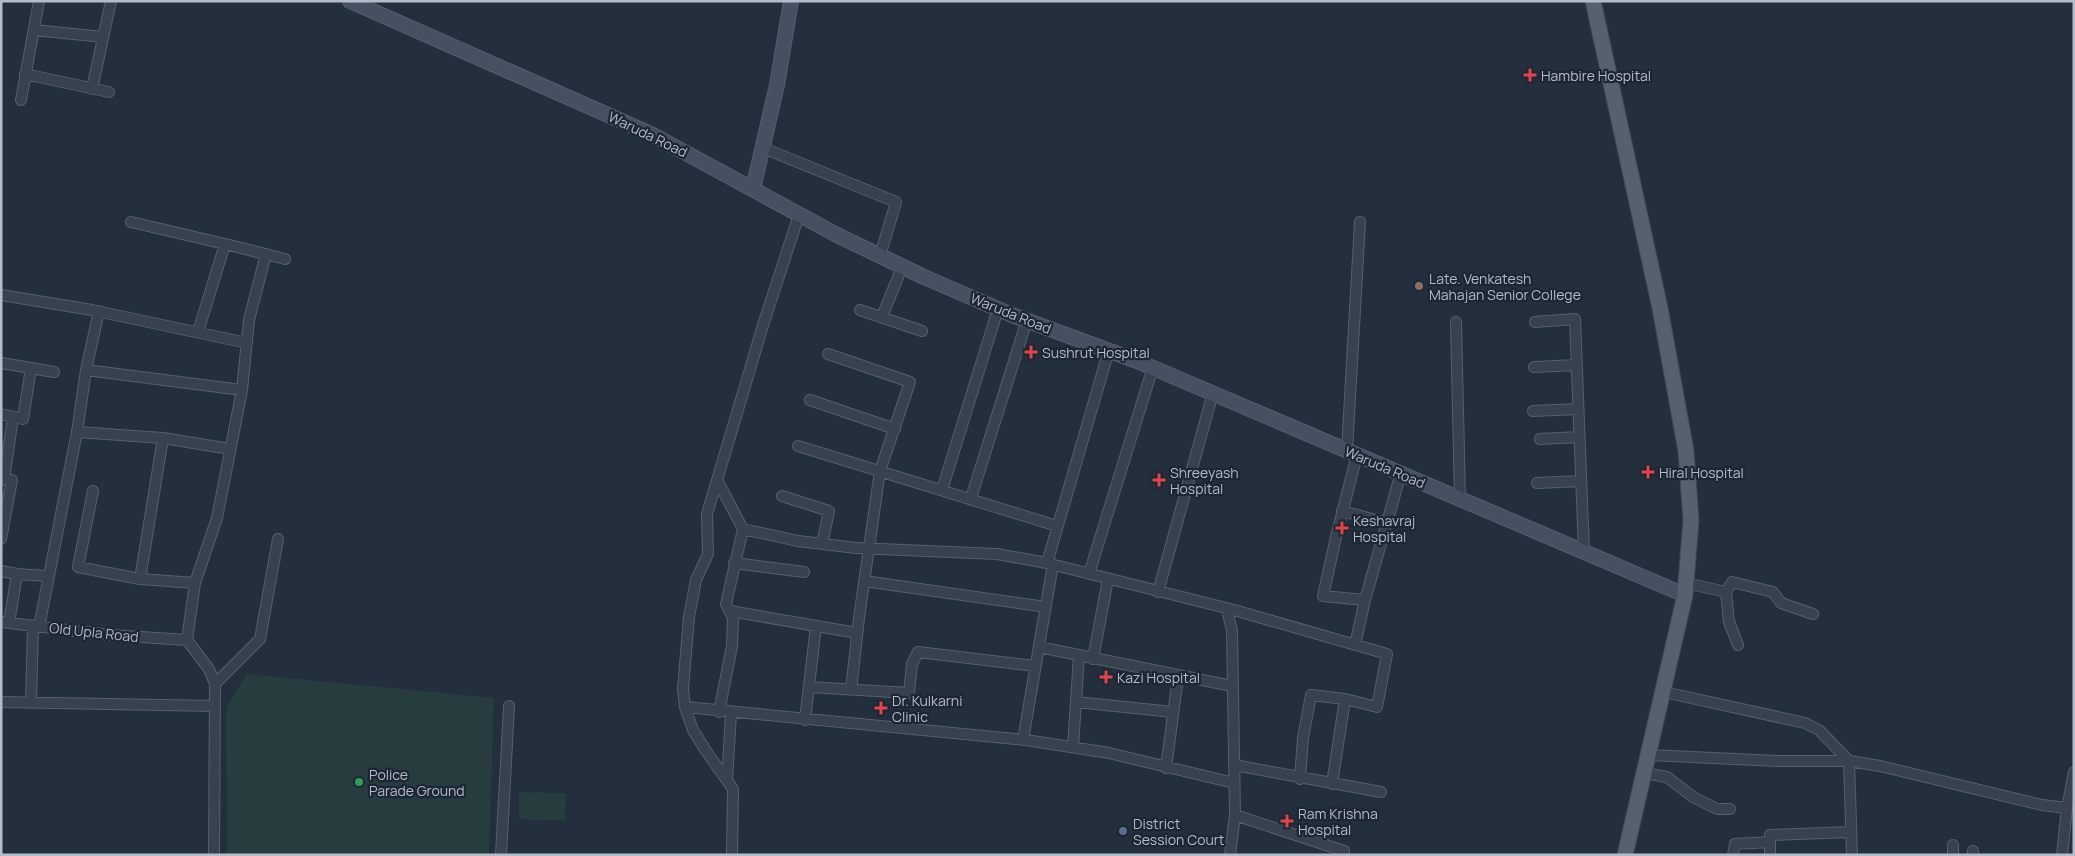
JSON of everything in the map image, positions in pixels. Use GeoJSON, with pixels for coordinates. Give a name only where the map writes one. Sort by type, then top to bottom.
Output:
{"type":"FeatureCollection","features":[{"type":"Feature","properties":{"kind":"main road"},"geometry":{"type":"LineString","coordinates":[[1593,1],[1660,308],[1686,451],[1691,520],[1686,589],[1664,692],[1625,855]]}},
{"type":"Feature","properties":{"kind":"street"},"geometry":{"type":"LineString","coordinates":[[20,100],[39,1]]}},
{"type":"Feature","properties":{"kind":"street"},"geometry":{"type":"LineString","coordinates":[[92,89],[111,1]]}},
{"type":"Feature","properties":{"kind":"street","name":"Waruda Road"},"geometry":{"type":"LineString","coordinates":[[350,1],[651,134],[800,215],[902,267],[1027,320],[1153,367],[1584,552],[1686,589]]}},
{"type":"Feature","properties":{"kind":"street"},"geometry":{"type":"LineString","coordinates":[[753,189],[777,85],[791,1]]}},
{"type":"Feature","properties":{"kind":"street"},"geometry":{"type":"LineString","coordinates":[[34,30],[103,37]]}},
{"type":"Feature","properties":{"kind":"street"},"geometry":{"type":"LineString","coordinates":[[25,74],[109,92]]}},
{"type":"Feature","properties":{"kind":"street"},"geometry":{"type":"LineString","coordinates":[[763,148],[896,202],[880,256]]}},
{"type":"Feature","properties":{"kind":"street"},"geometry":{"type":"LineString","coordinates":[[732,855],[733,789],[693,730],[686,707],[684,689],[689,617],[696,580],[708,554],[707,514],[764,322],[800,215]]}},
{"type":"Feature","properties":{"kind":"street"},"geometry":{"type":"LineString","coordinates":[[131,222],[285,259]]}},
{"type":"Feature","properties":{"kind":"street"},"geometry":{"type":"LineString","coordinates":[[1360,222],[1352,453],[1324,596],[1365,600]]}},
{"type":"Feature","properties":{"kind":"street"},"geometry":{"type":"LineString","coordinates":[[198,332],[225,244]]}},
{"type":"Feature","properties":{"kind":"street"},"geometry":{"type":"LineString","coordinates":[[214,855],[215,684],[209,670],[187,640],[195,583],[217,518],[242,390],[250,320],[266,254]]}},
{"type":"Feature","properties":{"kind":"street"},"geometry":{"type":"LineString","coordinates":[[882,317],[902,267]]}},
{"type":"Feature","properties":{"kind":"street"},"geometry":{"type":"LineString","coordinates":[[1,295],[99,311],[247,343]]}},
{"type":"Feature","properties":{"kind":"street"},"geometry":{"type":"LineString","coordinates":[[942,490],[998,308]]}},
{"type":"Feature","properties":{"kind":"street"},"geometry":{"type":"LineString","coordinates":[[860,310],[922,331]]}},
{"type":"Feature","properties":{"kind":"street"},"geometry":{"type":"LineString","coordinates":[[31,703],[36,626],[77,432],[86,370],[99,311]]}},
{"type":"Feature","properties":{"kind":"street"},"geometry":{"type":"LineString","coordinates":[[1536,322],[1575,319],[1584,552]]}},
{"type":"Feature","properties":{"kind":"street"},"geometry":{"type":"LineString","coordinates":[[971,498],[1027,320]]}},
{"type":"Feature","properties":{"kind":"street"},"geometry":{"type":"LineString","coordinates":[[1456,322],[1460,499]]}},
{"type":"Feature","properties":{"kind":"street"},"geometry":{"type":"LineString","coordinates":[[1023,740],[1046,607],[1056,526],[1109,350]]}},
{"type":"Feature","properties":{"kind":"street"},"geometry":{"type":"LineString","coordinates":[[828,354],[910,382],[880,471],[857,633],[851,690]]}},
{"type":"Feature","properties":{"kind":"street"},"geometry":{"type":"LineString","coordinates":[[1,363],[54,372]]}},
{"type":"Feature","properties":{"kind":"street"},"geometry":{"type":"LineString","coordinates":[[1534,367],[1576,365]]}},
{"type":"Feature","properties":{"kind":"street"},"geometry":{"type":"LineString","coordinates":[[1089,574],[1153,367]]}},
{"type":"Feature","properties":{"kind":"street"},"geometry":{"type":"LineString","coordinates":[[1,414],[23,419],[31,368]]}},
{"type":"Feature","properties":{"kind":"street"},"geometry":{"type":"LineString","coordinates":[[86,370],[242,390]]}},
{"type":"Feature","properties":{"kind":"street"},"geometry":{"type":"LineString","coordinates":[[1158,592],[1213,393]]}},
{"type":"Feature","properties":{"kind":"street"},"geometry":{"type":"LineString","coordinates":[[810,400],[895,429]]}},
{"type":"Feature","properties":{"kind":"street"},"geometry":{"type":"LineString","coordinates":[[1533,411],[1578,409]]}},
{"type":"Feature","properties":{"kind":"street"},"geometry":{"type":"LineString","coordinates":[[1,539],[12,480],[3,480],[13,417]]}},
{"type":"Feature","properties":{"kind":"street"},"geometry":{"type":"LineString","coordinates":[[77,432],[163,438],[230,449]]}},
{"type":"Feature","properties":{"kind":"street"},"geometry":{"type":"LineString","coordinates":[[1540,439],[1579,437]]}},
{"type":"Feature","properties":{"kind":"street"},"geometry":{"type":"LineString","coordinates":[[140,579],[163,438]]}},
{"type":"Feature","properties":{"kind":"street"},"geometry":{"type":"LineString","coordinates":[[798,446],[971,498],[1056,526]]}},
{"type":"Feature","properties":{"kind":"street"},"geometry":{"type":"LineString","coordinates":[[1355,644],[1365,600],[1401,474]]}},
{"type":"Feature","properties":{"kind":"street"},"geometry":{"type":"LineString","coordinates":[[717,480],[743,529],[726,604],[733,618],[732,646],[720,712]]}},
{"type":"Feature","properties":{"kind":"street"},"geometry":{"type":"LineString","coordinates":[[1537,483],[1581,481]]}},
{"type":"Feature","properties":{"kind":"street"},"geometry":{"type":"LineString","coordinates":[[93,491],[78,567],[140,579],[195,583]]}},
{"type":"Feature","properties":{"kind":"street"},"geometry":{"type":"LineString","coordinates":[[782,496],[828,510],[822,544]]}},
{"type":"Feature","properties":{"kind":"street"},"geometry":{"type":"LineString","coordinates":[[1342,511],[1387,523]]}},
{"type":"Feature","properties":{"kind":"street"},"geometry":{"type":"LineString","coordinates":[[743,529],[798,541],[822,544],[997,554],[1050,563],[1227,609],[1386,654],[1377,707],[1345,699],[1311,695],[1303,738],[1300,779]]}},
{"type":"Feature","properties":{"kind":"street"},"geometry":{"type":"LineString","coordinates":[[215,684],[260,640],[278,540]]}},
{"type":"Feature","properties":{"kind":"street"},"geometry":{"type":"LineString","coordinates":[[734,563],[804,572]]}},
{"type":"Feature","properties":{"kind":"street"},"geometry":{"type":"LineString","coordinates":[[1,571],[47,576]]}},
{"type":"Feature","properties":{"kind":"street"},"geometry":{"type":"LineString","coordinates":[[5,623],[17,574]]}},
{"type":"Feature","properties":{"kind":"street"},"geometry":{"type":"LineString","coordinates":[[1093,659],[1108,579]]}},
{"type":"Feature","properties":{"kind":"street"},"geometry":{"type":"LineString","coordinates":[[864,581],[1046,607]]}},
{"type":"Feature","properties":{"kind":"street"},"geometry":{"type":"LineString","coordinates":[[1738,645],[1729,622],[1726,592],[1732,582],[1773,592],[1782,603],[1814,614]]}},
{"type":"Feature","properties":{"kind":"street"},"geometry":{"type":"LineString","coordinates":[[1686,589],[1726,592]]}},
{"type":"Feature","properties":{"kind":"street"},"geometry":{"type":"LineString","coordinates":[[1227,609],[1232,631],[1235,815],[1230,855]]}},
{"type":"Feature","properties":{"kind":"street"},"geometry":{"type":"LineString","coordinates":[[730,611],[857,633]]}},
{"type":"Feature","properties":{"kind":"street","name":"Old Upla Road"},"geometry":{"type":"LineString","coordinates":[[5,623],[111,635],[187,640]]}},
{"type":"Feature","properties":{"kind":"street"},"geometry":{"type":"LineString","coordinates":[[804,720],[816,626]]}},
{"type":"Feature","properties":{"kind":"street"},"geometry":{"type":"LineString","coordinates":[[1039,647],[1178,677],[1232,686]]}},
{"type":"Feature","properties":{"kind":"street"},"geometry":{"type":"LineString","coordinates":[[809,687],[910,693],[912,664],[918,652],[1035,666]]}},
{"type":"Feature","properties":{"kind":"street"},"geometry":{"type":"LineString","coordinates":[[1073,747],[1078,656]]}},
{"type":"Feature","properties":{"kind":"street"},"geometry":{"type":"LineString","coordinates":[[1166,768],[1178,677]]}},
{"type":"Feature","properties":{"kind":"street"},"geometry":{"type":"LineString","coordinates":[[1664,692],[1805,723],[1819,730],[1849,761],[1852,855]]}},
{"type":"Feature","properties":{"kind":"street"},"geometry":{"type":"LineString","coordinates":[[1332,784],[1345,699]]}},
{"type":"Feature","properties":{"kind":"street"},"geometry":{"type":"LineString","coordinates":[[1,702],[215,706]]}},
{"type":"Feature","properties":{"kind":"street"},"geometry":{"type":"LineString","coordinates":[[1076,702],[1173,712]]}},
{"type":"Feature","properties":{"kind":"street"},"geometry":{"type":"LineString","coordinates":[[501,855],[509,706]]}},
{"type":"Feature","properties":{"kind":"street"},"geometry":{"type":"LineString","coordinates":[[686,707],[720,712],[1023,740],[1109,753],[1234,783]]}},
{"type":"Feature","properties":{"kind":"street"},"geometry":{"type":"LineString","coordinates":[[727,781],[731,713]]}},
{"type":"Feature","properties":{"kind":"street"},"geometry":{"type":"LineString","coordinates":[[1649,755],[1777,761],[1849,761],[1880,766],[2042,805],[2067,808]]}},
{"type":"Feature","properties":{"kind":"street"},"geometry":{"type":"LineString","coordinates":[[1234,765],[1300,779],[1381,792]]}},
{"type":"Feature","properties":{"kind":"street"},"geometry":{"type":"LineString","coordinates":[[2062,855],[2067,808],[2074,772]]}},
{"type":"Feature","properties":{"kind":"street"},"geometry":{"type":"LineString","coordinates":[[1644,773],[1668,777],[1693,797],[1717,808],[1730,809]]}},
{"type":"Feature","properties":{"kind":"street"},"geometry":{"type":"LineString","coordinates":[[1235,815],[1344,851],[1344,855]]}},
{"type":"Feature","properties":{"kind":"street"},"geometry":{"type":"LineString","coordinates":[[1770,855],[1770,835],[1851,832]]}},
{"type":"Feature","properties":{"kind":"street"},"geometry":{"type":"LineString","coordinates":[[1734,855],[1735,844],[1770,842]]}},
{"type":"Feature","properties":{"kind":"green space","name":"Police Parade Ground"},"geometry":{"type":"Polygon","coordinates":[[[247,674],[494,698],[489,855],[227,855],[226,708],[247,674]]]}},
{"type":"Feature","properties":{"kind":"green space"},"geometry":{"type":"Polygon","coordinates":[[[519,792],[566,793],[565,821],[519,819],[519,792]]]}},
{"type":"Feature","properties":{"kind":"place","name":"Hambire Hospital"},"geometry":{"type":"Point","coordinates":[1530,75]}},
{"type":"Feature","properties":{"kind":"place","name":"Late. Venkatesh Mahajan Senior College"},"geometry":{"type":"Point","coordinates":[1419,286]}},
{"type":"Feature","properties":{"kind":"place","name":"Sushrut Hospital"},"geometry":{"type":"Point","coordinates":[1031,352]}},
{"type":"Feature","properties":{"kind":"place","name":"Hiral Hospital"},"geometry":{"type":"Point","coordinates":[1648,472]}},
{"type":"Feature","properties":{"kind":"place","name":"Shreeyash Hospital"},"geometry":{"type":"Point","coordinates":[1159,480]}},
{"type":"Feature","properties":{"kind":"place","name":"Keshavraj Hospital"},"geometry":{"type":"Point","coordinates":[1342,528]}},
{"type":"Feature","properties":{"kind":"place","name":"Kazi Hospital"},"geometry":{"type":"Point","coordinates":[1106,677]}},
{"type":"Feature","properties":{"kind":"place","name":"Dr. Kulkarni Clinic"},"geometry":{"type":"Point","coordinates":[881,708]}},
{"type":"Feature","properties":{"kind":"place","name":"Police Parade Ground"},"geometry":{"type":"Point","coordinates":[359,782]}},
{"type":"Feature","properties":{"kind":"place","name":"Ram Krishna Hospital"},"geometry":{"type":"Point","coordinates":[1287,821]}},
{"type":"Feature","properties":{"kind":"place","name":"District Session Court"},"geometry":{"type":"Point","coordinates":[1123,831]}}]}
